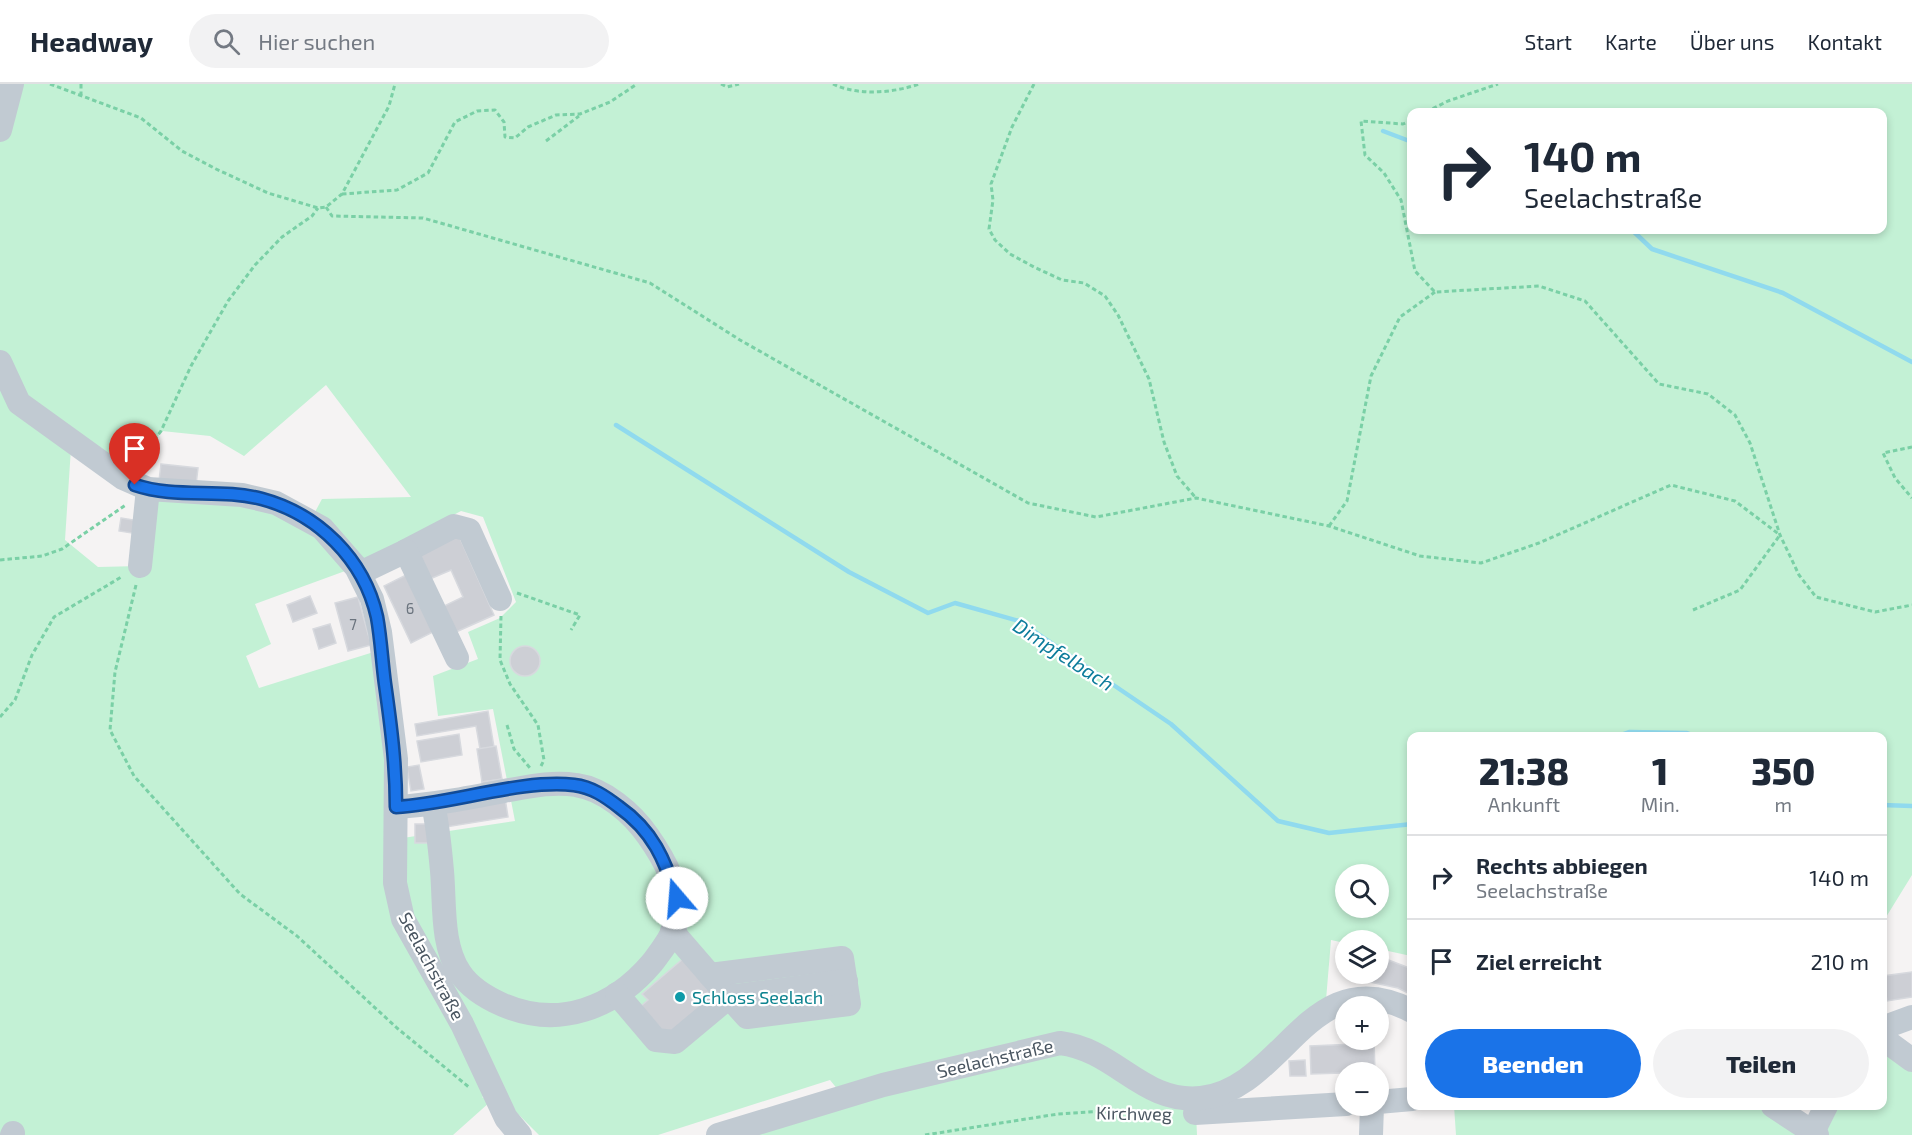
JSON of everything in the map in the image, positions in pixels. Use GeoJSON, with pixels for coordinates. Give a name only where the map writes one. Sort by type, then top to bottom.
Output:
{"type":"FeatureCollection","features":[{"type":"Feature","properties":{"kind":"street"},"geometry":{"type":"LineString","coordinates":[[0,130],[12,84]]}},
{"type":"Feature","properties":{"kind":"street","name":"Seelachstraße"},"geometry":{"type":"LineString","coordinates":[[0,362],[19,403],[123,478],[148,489],[242,495],[284,507],[322,528],[346,553],[360,573],[372,598],[380,632],[396,759],[396,883],[403,919],[462,1024],[506,1118],[520,1135]]}},
{"type":"Feature","properties":{"kind":"street"},"geometry":{"type":"LineString","coordinates":[[140,566],[148,489]]}},
{"type":"Feature","properties":{"kind":"street"},"geometry":{"type":"LineString","coordinates":[[360,573],[454,526],[469,530],[500,598]]}},
{"type":"Feature","properties":{"kind":"street"},"geometry":{"type":"LineString","coordinates":[[406,551],[457,658]]}},
{"type":"Feature","properties":{"kind":"street"},"geometry":{"type":"LineString","coordinates":[[396,807],[433,804],[539,780],[576,785],[600,793],[637,820],[665,859],[677,898],[676,923],[664,948],[642,974],[609,1002],[584,1012],[549,1017],[520,1013],[492,1001],[474,989],[459,973],[445,923],[443,873],[433,804]]}},
{"type":"Feature","properties":{"kind":"street"},"geometry":{"type":"LineString","coordinates":[[672,931],[710,975],[729,997],[747,1017],[756,1005],[799,987],[842,958],[849,1004],[799,987],[751,970],[710,975]]}},
{"type":"Feature","properties":{"kind":"street"},"geometry":{"type":"LineString","coordinates":[[751,970],[756,1005]]}},
{"type":"Feature","properties":{"kind":"street"},"geometry":{"type":"LineString","coordinates":[[618,994],[656,1040],[675,1042],[729,997]]}},
{"type":"Feature","properties":{"kind":"street","name":"Seelachstraße"},"geometry":{"type":"LineString","coordinates":[[718,1135],[883,1085],[1060,1043],[1079,1045],[1099,1053],[1144,1085],[1166,1095],[1237,1098],[1253,1074],[1313,1017],[1337,1004],[1375,999],[1407,1009]]}},
{"type":"Feature","properties":{"kind":"street"},"geometry":{"type":"LineString","coordinates":[[1887,1026],[1912,1017]]}},
{"type":"Feature","properties":{"kind":"street"},"geometry":{"type":"LineString","coordinates":[[1887,1042],[1912,1060]]}},
{"type":"Feature","properties":{"kind":"street","name":"Kirchweg"},"geometry":{"type":"LineString","coordinates":[[1195,1113],[1237,1098],[1335,1103]]}},
{"type":"Feature","properties":{"kind":"street"},"geometry":{"type":"LineString","coordinates":[[1389,1101],[1407,1099]]}},
{"type":"Feature","properties":{"kind":"street"},"geometry":{"type":"LineString","coordinates":[[1779,1110],[1815,1133],[1824,1110]]}},
{"type":"Feature","properties":{"kind":"street"},"geometry":{"type":"LineString","coordinates":[[1371,1135],[1372,1116]]}},
{"type":"Feature","properties":{"kind":"path"},"geometry":{"type":"LineString","coordinates":[[50,84],[141,118],[182,151],[216,169],[268,193],[318,208],[326,207],[342,194],[389,106],[395,84]]}},
{"type":"Feature","properties":{"kind":"path"},"geometry":{"type":"LineString","coordinates":[[81,84],[81,95]]}},
{"type":"Feature","properties":{"kind":"path"},"geometry":{"type":"LineString","coordinates":[[546,141],[580,114],[610,102],[637,84]]}},
{"type":"Feature","properties":{"kind":"path"},"geometry":{"type":"LineString","coordinates":[[721,84],[727,87],[739,84]]}},
{"type":"Feature","properties":{"kind":"path"},"geometry":{"type":"LineString","coordinates":[[833,84],[849,90],[881,91],[919,84]]}},
{"type":"Feature","properties":{"kind":"path"},"geometry":{"type":"LineString","coordinates":[[1034,84],[1012,127],[991,183],[993,200],[989,229],[995,240],[1010,254],[1062,280],[1084,283],[1105,296],[1149,379],[1164,442],[1177,476],[1196,498]]}},
{"type":"Feature","properties":{"kind":"path"},"geometry":{"type":"LineString","coordinates":[[1434,108],[1498,84]]}},
{"type":"Feature","properties":{"kind":"path"},"geometry":{"type":"LineString","coordinates":[[342,194],[397,190],[428,173],[455,122],[477,111],[495,111],[504,122],[505,137],[515,138],[528,127],[556,115],[580,114]]}},
{"type":"Feature","properties":{"kind":"path"},"geometry":{"type":"LineString","coordinates":[[1407,122],[1403,124],[1361,121],[1365,155],[1384,173],[1401,200],[1407,230]]}},
{"type":"Feature","properties":{"kind":"path"},"geometry":{"type":"LineString","coordinates":[[326,207],[333,216],[423,218],[650,283],[740,340],[1028,502],[1096,517],[1196,498],[1329,526],[1420,556],[1481,563],[1539,543],[1671,485],[1735,501],[1780,535]]}},
{"type":"Feature","properties":{"kind":"path"},"geometry":{"type":"LineString","coordinates":[[0,560],[42,556],[62,549],[148,489],[145,452],[161,431],[191,366],[228,301],[255,264],[282,237],[312,216],[318,208]]}},
{"type":"Feature","properties":{"kind":"path"},"geometry":{"type":"LineString","coordinates":[[1408,234],[1415,271],[1435,292]]}},
{"type":"Feature","properties":{"kind":"path"},"geometry":{"type":"LineString","coordinates":[[1329,526],[1347,501],[1371,376],[1400,316],[1435,292],[1539,286],[1585,301],[1659,384],[1708,394],[1735,415],[1750,443],[1780,535],[1800,575],[1816,597],[1875,612],[1912,605]]}},
{"type":"Feature","properties":{"kind":"path"},"geometry":{"type":"LineString","coordinates":[[1912,447],[1883,453],[1895,478],[1912,498]]}},
{"type":"Feature","properties":{"kind":"path"},"geometry":{"type":"LineString","coordinates":[[1693,610],[1740,590],[1780,535]]}},
{"type":"Feature","properties":{"kind":"path"},"geometry":{"type":"LineString","coordinates":[[0,717],[15,700],[32,655],[54,617],[140,566]]}},
{"type":"Feature","properties":{"kind":"path"},"geometry":{"type":"LineString","coordinates":[[140,566],[115,672],[110,730],[134,776],[240,894],[297,936],[397,1028],[473,1091]]}},
{"type":"Feature","properties":{"kind":"path"},"geometry":{"type":"LineString","coordinates":[[539,780],[544,760],[538,725],[510,684],[500,660],[503,634],[500,598],[518,593],[580,615],[571,630]]}},
{"type":"Feature","properties":{"kind":"path"},"geometry":{"type":"LineString","coordinates":[[507,725],[514,748],[539,780]]}},
{"type":"Feature","properties":{"kind":"path","name":"Kirchweg"},"geometry":{"type":"LineString","coordinates":[[925,1135],[1058,1114],[1105,1111],[1166,1114]]}},
{"type":"Feature","properties":{"kind":"green space"},"geometry":{"type":"Polygon","coordinates":[[[0,84],[1912,84],[1912,875],[1887,916],[1887,732],[1407,732],[1407,955],[1389,951],[1389,930],[1335,930],[1335,941],[1331,940],[1326,1000],[1196,1113],[1197,1135],[753,1135],[847,1101],[830,1080],[658,1135],[539,1135],[516,1112],[389,894],[498,1087],[482,1097],[490,1102],[453,1135],[0,1135],[0,84]],[[326,385],[244,456],[210,436],[162,431],[127,478],[71,448],[65,540],[98,567],[140,566],[147,505],[168,492],[315,512],[322,499],[411,497],[326,385]],[[461,511],[356,567],[255,604],[271,644],[246,656],[259,688],[380,650],[396,839],[515,821],[493,709],[438,716],[433,676],[478,659],[468,632],[500,618],[516,602],[483,517],[461,511]]]}},
{"type":"Feature","properties":{"kind":"green space"},"geometry":{"type":"Polygon","coordinates":[[[1887,1050],[1912,1070],[1912,1135],[1456,1135],[1454,1110],[1779,1110],[1813,1132],[1830,1110],[1887,1110],[1887,1050]]]}},
{"type":"Feature","properties":{"kind":"building"},"geometry":{"type":"Polygon","coordinates":[[[161,464],[198,468],[196,485],[159,481],[161,464]]]}},
{"type":"Feature","properties":{"kind":"building"},"geometry":{"type":"Polygon","coordinates":[[[121,518],[140,521],[138,534],[119,531],[121,518]]]}},
{"type":"Feature","properties":{"kind":"building"},"geometry":{"type":"Polygon","coordinates":[[[459,536],[494,615],[456,632],[444,606],[463,597],[451,570],[430,579],[419,553],[459,536]]]}},
{"type":"Feature","properties":{"kind":"building"},"geometry":{"type":"Polygon","coordinates":[[[408,574],[435,631],[411,643],[384,586],[408,574]]]}},
{"type":"Feature","properties":{"kind":"building"},"geometry":{"type":"Polygon","coordinates":[[[310,596],[317,613],[293,622],[287,605],[310,596]]]}},
{"type":"Feature","properties":{"kind":"building"},"geometry":{"type":"Polygon","coordinates":[[[358,597],[371,645],[348,651],[335,603],[358,597]]]}},
{"type":"Feature","properties":{"kind":"building"},"geometry":{"type":"Polygon","coordinates":[[[330,624],[336,643],[319,649],[313,629],[330,624]]]}},
{"type":"Feature","properties":{"kind":"building"},"geometry":{"type":"Polygon","coordinates":[[[525,646],[536,650],[540,661],[536,672],[525,676],[514,672],[510,661],[514,650],[525,646]]]}},
{"type":"Feature","properties":{"kind":"building"},"geometry":{"type":"Polygon","coordinates":[[[488,711],[494,747],[480,749],[476,726],[417,736],[415,724],[488,711]]]}},
{"type":"Feature","properties":{"kind":"building"},"geometry":{"type":"Polygon","coordinates":[[[459,734],[462,755],[421,762],[417,741],[459,734]]]}},
{"type":"Feature","properties":{"kind":"building"},"geometry":{"type":"Polygon","coordinates":[[[496,746],[502,779],[482,782],[477,749],[496,746]]]}},
{"type":"Feature","properties":{"kind":"building"},"geometry":{"type":"Polygon","coordinates":[[[419,765],[424,789],[411,791],[407,767],[419,765]]]}},
{"type":"Feature","properties":{"kind":"building"},"geometry":{"type":"Polygon","coordinates":[[[502,779],[508,817],[446,827],[443,808],[485,801],[482,782],[502,779]]]}},
{"type":"Feature","properties":{"kind":"building"},"geometry":{"type":"Polygon","coordinates":[[[415,824],[429,824],[429,843],[415,843],[415,824]]]}},
{"type":"Feature","properties":{"kind":"building","name":"Schloss Seelach"},"geometry":{"type":"Polygon","coordinates":[[[685,957],[718,995],[674,1034],[664,1032],[641,1006],[648,1000],[642,994],[685,957]]]}},
{"type":"Feature","properties":{"kind":"building"},"geometry":{"type":"Polygon","coordinates":[[[1389,960],[1407,967],[1407,992],[1379,984],[1389,984],[1389,960]]]}},
{"type":"Feature","properties":{"kind":"building"},"geometry":{"type":"Polygon","coordinates":[[[1912,972],[1912,997],[1887,1001],[1887,975],[1912,972]]]}},
{"type":"Feature","properties":{"kind":"building"},"geometry":{"type":"Polygon","coordinates":[[[1335,1045],[1335,1050],[1374,1050],[1375,1062],[1335,1062],[1335,1073],[1311,1074],[1310,1046],[1335,1045]]]}},
{"type":"Feature","properties":{"kind":"building"},"geometry":{"type":"Polygon","coordinates":[[[1305,1060],[1306,1076],[1290,1076],[1289,1061],[1305,1060]]]}},
{"type":"Feature","properties":{"kind":"waterway"},"geometry":{"type":"LineString","coordinates":[[1383,131],[1407,140]]}},
{"type":"Feature","properties":{"kind":"waterway"},"geometry":{"type":"LineString","coordinates":[[1636,234],[1652,249],[1783,293],[1912,362]]}},
{"type":"Feature","properties":{"kind":"waterway","name":"Dimpfelbach"},"geometry":{"type":"LineString","coordinates":[[616,425],[849,572],[928,613],[955,603],[1019,621],[1171,724],[1278,821],[1329,833],[1407,825]]}},
{"type":"Feature","properties":{"kind":"waterway","name":"Dimpfelbach"},"geometry":{"type":"LineString","coordinates":[[1887,805],[1912,806]]}},
{"type":"Feature","properties":{"kind":"place","name":"Schloss Seelach"},"geometry":{"type":"Point","coordinates":[680,997]}},
{"type":"Feature","properties":{"kind":"route"},"geometry":{"type":"LineString","coordinates":[[135,485],[168,492],[242,495],[276,503],[322,528],[346,553],[365,582],[372,598],[380,632],[380,650],[396,759],[396,807],[424,805],[542,784],[576,785],[600,793],[637,820],[665,859],[677,898]]}}]}
